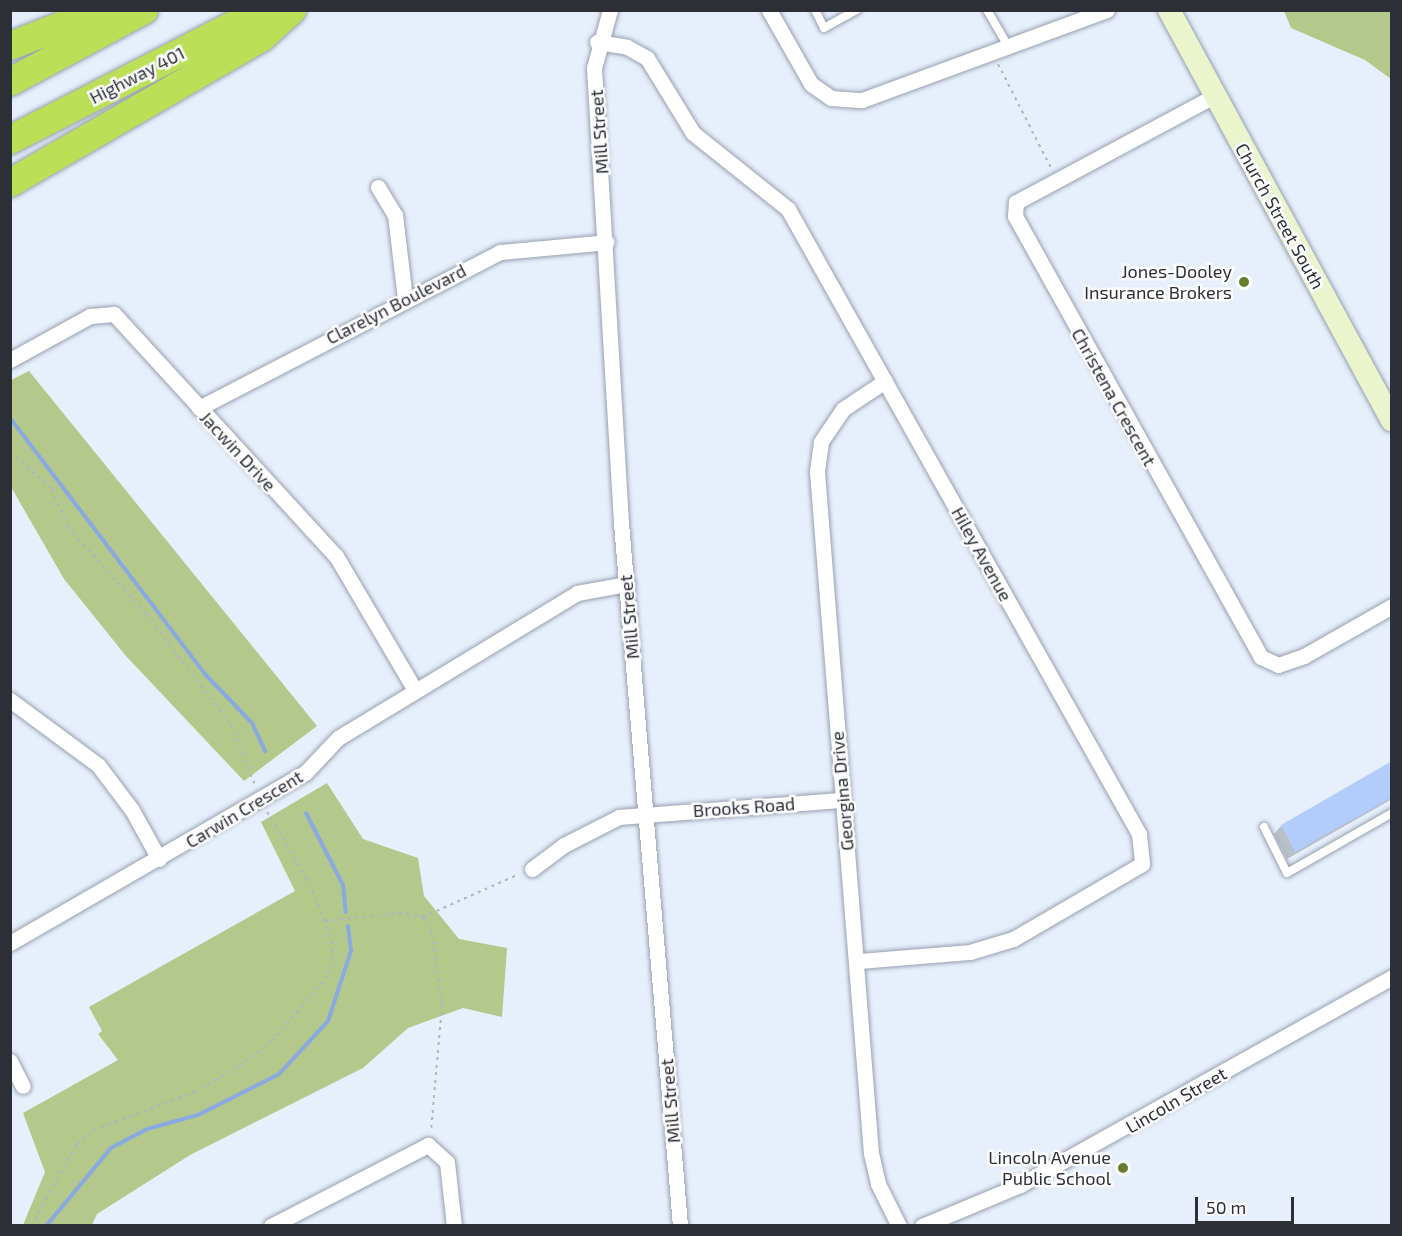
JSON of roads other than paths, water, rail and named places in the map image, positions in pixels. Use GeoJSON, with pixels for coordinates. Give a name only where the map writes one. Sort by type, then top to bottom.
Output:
{"type":"FeatureCollection","features":[{"type":"Feature","properties":{"kind":"highway"},"geometry":{"type":"LineString","coordinates":[[10,46],[102,10]]}},
{"type":"Feature","properties":{"kind":"highway"},"geometry":{"type":"LineString","coordinates":[[10,82],[144,10]]}},
{"type":"Feature","properties":{"kind":"highway","name":"Highway 401"},"geometry":{"type":"LineString","coordinates":[[10,140],[263,10]]}},
{"type":"Feature","properties":{"kind":"highway"},"geometry":{"type":"LineString","coordinates":[[10,183],[261,38],[292,10]]}},
{"type":"Feature","properties":{"kind":"main road","name":"Church Street South"},"geometry":{"type":"LineString","coordinates":[[1169,10],[1392,420]]}},
{"type":"Feature","properties":{"kind":"street","name":"Mill Street"},"geometry":{"type":"LineString","coordinates":[[610,10],[597,42],[594,68],[607,242],[627,584],[680,1226]]}},
{"type":"Feature","properties":{"kind":"street"},"geometry":{"type":"LineString","coordinates":[[769,10],[811,84],[831,98],[862,100],[1009,48],[1107,10]]}},
{"type":"Feature","properties":{"kind":"street","name":"Hiley Avenue"},"geometry":{"type":"LineString","coordinates":[[597,42],[627,47],[647,58],[693,133],[788,209],[1139,834],[1142,864],[1013,939],[970,952],[857,961]]}},
{"type":"Feature","properties":{"kind":"street","name":"Christena Crescent"},"geometry":{"type":"LineString","coordinates":[[1214,96],[1016,202],[1015,216],[1261,657],[1278,665],[1304,656],[1392,606]]}},
{"type":"Feature","properties":{"kind":"street"},"geometry":{"type":"LineString","coordinates":[[378,187],[395,215],[405,299]]}},
{"type":"Feature","properties":{"kind":"street","name":"Clarelyn Boulevard"},"geometry":{"type":"LineString","coordinates":[[199,408],[405,299],[500,252],[607,242]]}},
{"type":"Feature","properties":{"kind":"street","name":"Jacwin Drive"},"geometry":{"type":"LineString","coordinates":[[10,360],[90,316],[114,314],[336,556],[415,690]]}},
{"type":"Feature","properties":{"kind":"street","name":"Georgina Drive"},"geometry":{"type":"LineString","coordinates":[[885,381],[843,410],[821,442],[817,472],[871,1153],[878,1184],[899,1226]]}},
{"type":"Feature","properties":{"kind":"street","name":"Carwin Crescent"},"geometry":{"type":"LineString","coordinates":[[10,943],[305,773],[338,738],[577,593],[627,584]]}},
{"type":"Feature","properties":{"kind":"street"},"geometry":{"type":"LineString","coordinates":[[10,700],[98,765],[132,810],[159,859]]}},
{"type":"Feature","properties":{"kind":"street","name":"Brooks Road"},"geometry":{"type":"LineString","coordinates":[[532,869],[592,829],[646,812],[842,800]]}},
{"type":"Feature","properties":{"kind":"street","name":"Lincoln Street"},"geometry":{"type":"LineString","coordinates":[[921,1226],[1020,1185],[1392,977]]}},
{"type":"Feature","properties":{"kind":"street"},"geometry":{"type":"LineString","coordinates":[[10,1061],[22,1086]]}},
{"type":"Feature","properties":{"kind":"street"},"geometry":{"type":"LineString","coordinates":[[272,1226],[428,1145],[447,1162],[454,1226]]}},
{"type":"Feature","properties":{"kind":"lane"},"geometry":{"type":"LineString","coordinates":[[815,10],[824,28],[857,10]]}},
{"type":"Feature","properties":{"kind":"lane"},"geometry":{"type":"LineString","coordinates":[[987,10],[1009,48]]}},
{"type":"Feature","properties":{"kind":"lane"},"geometry":{"type":"LineString","coordinates":[[1264,827],[1287,873],[1392,813]]}},
{"type":"Feature","properties":{"kind":"waterway"},"geometry":{"type":"LineString","coordinates":[[10,418],[205,674],[252,723],[265,751]]}},
{"type":"Feature","properties":{"kind":"waterway"},"geometry":{"type":"LineString","coordinates":[[306,813],[343,885],[346,912]]}},
{"type":"Feature","properties":{"kind":"waterway"},"geometry":{"type":"LineString","coordinates":[[46,1226],[111,1148],[147,1129],[198,1115],[279,1074],[328,1021],[351,951],[348,926]]}},
{"type":"Feature","properties":{"kind":"place","name":"Jones-Dooley Insurance Brokers"},"geometry":{"type":"Point","coordinates":[1244,282]}},
{"type":"Feature","properties":{"kind":"place","name":"Lincoln Avenue Public School"},"geometry":{"type":"Point","coordinates":[1123,1168]}}]}
